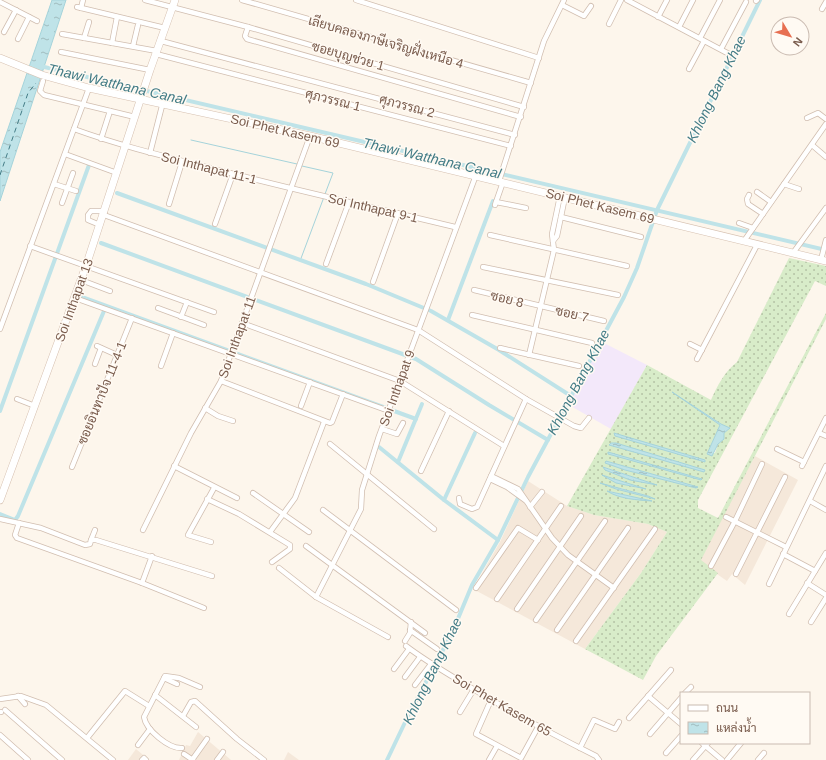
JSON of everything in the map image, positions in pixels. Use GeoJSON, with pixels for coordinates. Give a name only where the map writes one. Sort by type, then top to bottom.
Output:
{"type":"FeatureCollection","features":[{"type":"Feature","properties":{"kind":"main road","name":"Soi Inthapat 13"},"geometry":{"type":"LineString","coordinates":[[0,500],[75,298],[126,147],[145,84],[174,3]]}},
{"type":"Feature","properties":{"kind":"main road","name":"Soi Phet Kasem 69"},"geometry":{"type":"LineString","coordinates":[[0,58],[44,79],[142,96],[267,128],[310,136],[501,180],[646,218],[757,244],[794,251],[823,259]]}},
{"type":"Feature","properties":{"kind":"street"},"geometry":{"type":"LineString","coordinates":[[83,0],[79,8],[165,28]]}},
{"type":"Feature","properties":{"kind":"street","name":"ซอยบุญช่วย 1"},"geometry":{"type":"LineString","coordinates":[[146,0],[174,3],[248,27],[524,107]]}},
{"type":"Feature","properties":{"kind":"street","name":"เลียบคลองภาษีเจริญฝั่งเหนือ 4"},"geometry":{"type":"LineString","coordinates":[[242,0],[531,83]]}},
{"type":"Feature","properties":{"kind":"street"},"geometry":{"type":"LineString","coordinates":[[356,0],[539,58]]}},
{"type":"Feature","properties":{"kind":"street"},"geometry":{"type":"LineString","coordinates":[[609,24],[621,0]]}},
{"type":"Feature","properties":{"kind":"street"},"geometry":{"type":"LineString","coordinates":[[627,0],[635,2],[658,16],[731,54]]}},
{"type":"Feature","properties":{"kind":"street"},"geometry":{"type":"LineString","coordinates":[[658,16],[667,0]]}},
{"type":"Feature","properties":{"kind":"street"},"geometry":{"type":"LineString","coordinates":[[679,27],[693,0]]}},
{"type":"Feature","properties":{"kind":"street"},"geometry":{"type":"LineString","coordinates":[[689,69],[720,0]]}},
{"type":"Feature","properties":{"kind":"street"},"geometry":{"type":"LineString","coordinates":[[0,2],[37,21]]}},
{"type":"Feature","properties":{"kind":"street"},"geometry":{"type":"LineString","coordinates":[[526,208],[496,203],[502,171],[521,118],[546,36],[563,2],[584,16],[591,6]]}},
{"type":"Feature","properties":{"kind":"street"},"geometry":{"type":"LineString","coordinates":[[721,49],[746,2]]}},
{"type":"Feature","properties":{"kind":"street"},"geometry":{"type":"LineString","coordinates":[[822,9],[826,2]]}},
{"type":"Feature","properties":{"kind":"street"},"geometry":{"type":"LineString","coordinates":[[4,32],[16,10]]}},
{"type":"Feature","properties":{"kind":"street"},"geometry":{"type":"LineString","coordinates":[[112,42],[117,16]]}},
{"type":"Feature","properties":{"kind":"street"},"geometry":{"type":"LineString","coordinates":[[18,39],[29,17]]}},
{"type":"Feature","properties":{"kind":"street"},"geometry":{"type":"LineString","coordinates":[[84,38],[89,22]]}},
{"type":"Feature","properties":{"kind":"street"},"geometry":{"type":"LineString","coordinates":[[133,46],[138,25]]}},
{"type":"Feature","properties":{"kind":"street"},"geometry":{"type":"LineString","coordinates":[[248,27],[245,36],[247,39],[521,118]]}},
{"type":"Feature","properties":{"kind":"street","name":"ศุภวรรณ 1"},"geometry":{"type":"LineString","coordinates":[[62,34],[133,46],[511,146]]}},
{"type":"Feature","properties":{"kind":"street","name":"ศุภวรรณ 2"},"geometry":{"type":"LineString","coordinates":[[161,41],[515,135]]}},
{"type":"Feature","properties":{"kind":"street"},"geometry":{"type":"LineString","coordinates":[[62,52],[150,70]]}},
{"type":"Feature","properties":{"kind":"street"},"geometry":{"type":"LineString","coordinates":[[44,79],[42,94],[135,117]]}},
{"type":"Feature","properties":{"kind":"street"},"geometry":{"type":"LineString","coordinates":[[0,329],[1,321],[89,88]]}},
{"type":"Feature","properties":{"kind":"street"},"geometry":{"type":"LineString","coordinates":[[150,153],[163,102]]}},
{"type":"Feature","properties":{"kind":"street"},"geometry":{"type":"LineString","coordinates":[[101,139],[110,111]]}},
{"type":"Feature","properties":{"kind":"street"},"geometry":{"type":"LineString","coordinates":[[807,118],[818,113],[826,119]]}},
{"type":"Feature","properties":{"kind":"street"},"geometry":{"type":"LineString","coordinates":[[745,240],[826,124]]}},
{"type":"Feature","properties":{"kind":"street","name":"Soi Inthapat 11-1"},"geometry":{"type":"LineString","coordinates":[[74,129],[126,147],[292,190]]}},
{"type":"Feature","properties":{"kind":"street","name":"Soi Inthapat 11"},"geometry":{"type":"LineString","coordinates":[[143,530],[174,466],[221,381],[300,168],[310,136]]}},
{"type":"Feature","properties":{"kind":"street"},"geometry":{"type":"LineString","coordinates":[[812,145],[826,157]]}},
{"type":"Feature","properties":{"kind":"street"},"geometry":{"type":"LineString","coordinates":[[65,154],[117,173]]}},
{"type":"Feature","properties":{"kind":"street"},"geometry":{"type":"LineString","coordinates":[[169,204],[182,162]]}},
{"type":"Feature","properties":{"kind":"street"},"geometry":{"type":"LineString","coordinates":[[62,203],[73,173]]}},
{"type":"Feature","properties":{"kind":"street"},"geometry":{"type":"LineString","coordinates":[[215,224],[233,174]]}},
{"type":"Feature","properties":{"kind":"street","name":"Soi Inthapat 9"},"geometry":{"type":"LineString","coordinates":[[316,597],[361,510],[362,490],[382,429],[455,227],[476,175]]}},
{"type":"Feature","properties":{"kind":"street"},"geometry":{"type":"LineString","coordinates":[[54,184],[76,191]]}},
{"type":"Feature","properties":{"kind":"street"},"geometry":{"type":"LineString","coordinates":[[784,184],[799,189]]}},
{"type":"Feature","properties":{"kind":"street","name":"Soi Inthapat 9-1"},"geometry":{"type":"LineString","coordinates":[[292,190],[455,227]]}},
{"type":"Feature","properties":{"kind":"street"},"geometry":{"type":"LineString","coordinates":[[757,192],[771,202]]}},
{"type":"Feature","properties":{"kind":"street"},"geometry":{"type":"LineString","coordinates":[[749,195],[747,199],[748,204],[763,214]]}},
{"type":"Feature","properties":{"kind":"street"},"geometry":{"type":"LineString","coordinates":[[554,241],[557,236],[561,217],[563,197]]}},
{"type":"Feature","properties":{"kind":"street"},"geometry":{"type":"LineString","coordinates":[[529,355],[554,250],[552,234],[563,197]]}},
{"type":"Feature","properties":{"kind":"street"},"geometry":{"type":"LineString","coordinates":[[326,264],[349,202]]}},
{"type":"Feature","properties":{"kind":"street"},"geometry":{"type":"LineString","coordinates":[[794,251],[826,208]]}},
{"type":"Feature","properties":{"kind":"street"},"geometry":{"type":"LineString","coordinates":[[100,225],[88,220],[88,215],[91,211],[104,213],[418,330],[526,399],[574,426],[581,428],[589,418]]}},
{"type":"Feature","properties":{"kind":"street"},"geometry":{"type":"LineString","coordinates":[[373,282],[398,213]]}},
{"type":"Feature","properties":{"kind":"street"},"geometry":{"type":"LineString","coordinates":[[561,217],[641,237]]}},
{"type":"Feature","properties":{"kind":"street"},"geometry":{"type":"LineString","coordinates":[[739,223],[753,229]]}},
{"type":"Feature","properties":{"kind":"street"},"geometry":{"type":"LineString","coordinates":[[490,235],[627,266]]}},
{"type":"Feature","properties":{"kind":"street"},"geometry":{"type":"LineString","coordinates":[[823,259],[826,241]]}},
{"type":"Feature","properties":{"kind":"street"},"geometry":{"type":"LineString","coordinates":[[697,359],[757,244]]}},
{"type":"Feature","properties":{"kind":"street"},"geometry":{"type":"LineString","coordinates":[[30,246],[214,312]]}},
{"type":"Feature","properties":{"kind":"street"},"geometry":{"type":"LineString","coordinates":[[483,267],[618,295]]}},
{"type":"Feature","properties":{"kind":"street"},"geometry":{"type":"LineString","coordinates":[[81,280],[110,291]]}},
{"type":"Feature","properties":{"kind":"street","name":"ซอย 8"},"geometry":{"type":"LineString","coordinates":[[474,290],[540,307]]}},
{"type":"Feature","properties":{"kind":"street"},"geometry":{"type":"LineString","coordinates":[[75,298],[231,352],[389,410]]}},
{"type":"Feature","properties":{"kind":"street"},"geometry":{"type":"LineString","coordinates":[[181,317],[187,302]]}},
{"type":"Feature","properties":{"kind":"street","name":"ซอย 7"},"geometry":{"type":"LineString","coordinates":[[540,307],[604,322]]}},
{"type":"Feature","properties":{"kind":"street"},"geometry":{"type":"LineString","coordinates":[[158,308],[204,325]]}},
{"type":"Feature","properties":{"kind":"street"},"geometry":{"type":"LineString","coordinates":[[472,315],[535,331],[592,343]]}},
{"type":"Feature","properties":{"kind":"street","name":"ซอยอินทาปัจ 11-4-1"},"geometry":{"type":"LineString","coordinates":[[72,467],[132,318]]}},
{"type":"Feature","properties":{"kind":"street"},"geometry":{"type":"LineString","coordinates":[[242,323],[400,381],[504,446]]}},
{"type":"Feature","properties":{"kind":"street"},"geometry":{"type":"LineString","coordinates":[[161,366],[173,333]]}},
{"type":"Feature","properties":{"kind":"street"},"geometry":{"type":"LineString","coordinates":[[690,344],[702,350]]}},
{"type":"Feature","properties":{"kind":"street"},"geometry":{"type":"LineString","coordinates":[[95,364],[99,347],[117,355]]}},
{"type":"Feature","properties":{"kind":"street"},"geometry":{"type":"LineString","coordinates":[[500,348],[579,366]]}},
{"type":"Feature","properties":{"kind":"street"},"geometry":{"type":"LineString","coordinates":[[221,381],[324,422],[332,422],[343,394]]}},
{"type":"Feature","properties":{"kind":"street"},"geometry":{"type":"LineString","coordinates":[[301,406],[310,382]]}},
{"type":"Feature","properties":{"kind":"street"},"geometry":{"type":"LineString","coordinates":[[16,399],[35,406]]}},
{"type":"Feature","properties":{"kind":"street"},"geometry":{"type":"LineString","coordinates":[[459,498],[460,504],[472,509],[475,508],[526,399]]}},
{"type":"Feature","properties":{"kind":"street"},"geometry":{"type":"LineString","coordinates":[[205,408],[218,416],[233,421]]}},
{"type":"Feature","properties":{"kind":"street"},"geometry":{"type":"LineString","coordinates":[[421,471],[449,411]]}},
{"type":"Feature","properties":{"kind":"street"},"geometry":{"type":"LineString","coordinates":[[777,449],[803,464],[826,418]]}},
{"type":"Feature","properties":{"kind":"street"},"geometry":{"type":"LineString","coordinates":[[270,532],[295,498],[324,422]]}},
{"type":"Feature","properties":{"kind":"street"},"geometry":{"type":"LineString","coordinates":[[382,429],[397,434],[403,422]]}},
{"type":"Feature","properties":{"kind":"street"},"geometry":{"type":"LineString","coordinates":[[819,432],[826,436]]}},
{"type":"Feature","properties":{"kind":"street"},"geometry":{"type":"LineString","coordinates":[[330,444],[434,529]]}},
{"type":"Feature","properties":{"kind":"street"},"geometry":{"type":"LineString","coordinates":[[711,566],[735,521],[762,464]]}},
{"type":"Feature","properties":{"kind":"street"},"geometry":{"type":"LineString","coordinates":[[174,466],[214,488],[237,498]]}},
{"type":"Feature","properties":{"kind":"street"},"geometry":{"type":"LineString","coordinates":[[769,584],[826,469]]}},
{"type":"Feature","properties":{"kind":"street"},"geometry":{"type":"LineString","coordinates":[[490,477],[516,491],[525,500],[560,547],[577,562],[614,588]]}},
{"type":"Feature","properties":{"kind":"street"},"geometry":{"type":"LineString","coordinates":[[736,574],[785,477]]}},
{"type":"Feature","properties":{"kind":"street"},"geometry":{"type":"LineString","coordinates":[[211,542],[188,535],[214,488]]}},
{"type":"Feature","properties":{"kind":"street"},"geometry":{"type":"LineString","coordinates":[[530,507],[542,492]]}},
{"type":"Feature","properties":{"kind":"street"},"geometry":{"type":"LineString","coordinates":[[253,493],[309,532]]}},
{"type":"Feature","properties":{"kind":"street"},"geometry":{"type":"LineString","coordinates":[[208,499],[270,532],[291,547],[272,562]]}},
{"type":"Feature","properties":{"kind":"street"},"geometry":{"type":"LineString","coordinates":[[810,501],[826,510]]}},
{"type":"Feature","properties":{"kind":"street"},"geometry":{"type":"LineString","coordinates":[[497,599],[561,506]]}},
{"type":"Feature","properties":{"kind":"street"},"geometry":{"type":"LineString","coordinates":[[322,510],[456,610]]}},
{"type":"Feature","properties":{"kind":"street"},"geometry":{"type":"LineString","coordinates":[[517,609],[581,516]]}},
{"type":"Feature","properties":{"kind":"street"},"geometry":{"type":"LineString","coordinates":[[726,517],[786,548]]}},
{"type":"Feature","properties":{"kind":"street"},"geometry":{"type":"LineString","coordinates":[[0,519],[41,528],[85,545],[90,544],[95,530]]}},
{"type":"Feature","properties":{"kind":"street"},"geometry":{"type":"LineString","coordinates":[[536,620],[605,521]]}},
{"type":"Feature","properties":{"kind":"street"},"geometry":{"type":"LineString","coordinates":[[19,524],[15,535],[17,538],[142,583],[204,608]]}},
{"type":"Feature","properties":{"kind":"street"},"geometry":{"type":"LineString","coordinates":[[476,588],[518,528],[538,540]]}},
{"type":"Feature","properties":{"kind":"street"},"geometry":{"type":"LineString","coordinates":[[557,630],[628,528]]}},
{"type":"Feature","properties":{"kind":"street"},"geometry":{"type":"LineString","coordinates":[[576,641],[655,529]]}},
{"type":"Feature","properties":{"kind":"street"},"geometry":{"type":"LineString","coordinates":[[91,540],[152,556],[212,576]]}},
{"type":"Feature","properties":{"kind":"street"},"geometry":{"type":"LineString","coordinates":[[306,546],[425,633]]}},
{"type":"Feature","properties":{"kind":"street"},"geometry":{"type":"LineString","coordinates":[[788,614],[826,552]]}},
{"type":"Feature","properties":{"kind":"street"},"geometry":{"type":"LineString","coordinates":[[783,554],[815,571]]}},
{"type":"Feature","properties":{"kind":"street"},"geometry":{"type":"LineString","coordinates":[[142,583],[152,556]]}},
{"type":"Feature","properties":{"kind":"street"},"geometry":{"type":"LineString","coordinates":[[279,568],[316,597],[388,637]]}},
{"type":"Feature","properties":{"kind":"street"},"geometry":{"type":"LineString","coordinates":[[807,583],[826,597],[811,622]]}},
{"type":"Feature","properties":{"kind":"street"},"geometry":{"type":"LineString","coordinates":[[394,669],[407,645],[411,622]]}},
{"type":"Feature","properties":{"kind":"street"},"geometry":{"type":"LineString","coordinates":[[410,630],[437,649]]}},
{"type":"Feature","properties":{"kind":"street","name":"Soi Phet Kasem 65"},"geometry":{"type":"LineString","coordinates":[[407,645],[420,657],[491,700],[538,727],[596,756],[599,760]]}},
{"type":"Feature","properties":{"kind":"street"},"geometry":{"type":"LineString","coordinates":[[405,677],[420,657]]}},
{"type":"Feature","properties":{"kind":"street"},"geometry":{"type":"LineString","coordinates":[[415,685],[431,664]]}},
{"type":"Feature","properties":{"kind":"street"},"geometry":{"type":"LineString","coordinates":[[629,718],[671,670]]}},
{"type":"Feature","properties":{"kind":"street"},"geometry":{"type":"LineString","coordinates":[[182,748],[174,748],[150,729],[144,717],[164,678],[168,675],[200,687]]}},
{"type":"Feature","properties":{"kind":"street"},"geometry":{"type":"LineString","coordinates":[[164,678],[177,684]]}},
{"type":"Feature","properties":{"kind":"street"},"geometry":{"type":"LineString","coordinates":[[686,692],[691,687]]}},
{"type":"Feature","properties":{"kind":"street"},"geometry":{"type":"LineString","coordinates":[[460,712],[474,689]]}},
{"type":"Feature","properties":{"kind":"street"},"geometry":{"type":"LineString","coordinates":[[87,738],[125,691],[149,706]]}},
{"type":"Feature","properties":{"kind":"street"},"geometry":{"type":"LineString","coordinates":[[155,695],[196,727]]}},
{"type":"Feature","properties":{"kind":"street"},"geometry":{"type":"LineString","coordinates":[[0,699],[18,696],[50,707],[113,760]]}},
{"type":"Feature","properties":{"kind":"street"},"geometry":{"type":"LineString","coordinates":[[18,696],[25,704]]}},
{"type":"Feature","properties":{"kind":"street"},"geometry":{"type":"LineString","coordinates":[[648,696],[680,723]]}},
{"type":"Feature","properties":{"kind":"street"},"geometry":{"type":"LineString","coordinates":[[650,734],[680,699]]}},
{"type":"Feature","properties":{"kind":"street"},"geometry":{"type":"LineString","coordinates":[[491,700],[476,733],[497,746],[521,758],[538,727]]}},
{"type":"Feature","properties":{"kind":"street"},"geometry":{"type":"LineString","coordinates":[[183,716],[191,702],[195,701],[237,739],[264,760]]}},
{"type":"Feature","properties":{"kind":"street"},"geometry":{"type":"LineString","coordinates":[[2,712],[62,760]]}},
{"type":"Feature","properties":{"kind":"street"},"geometry":{"type":"LineString","coordinates":[[580,748],[594,720],[614,729],[619,722]]}},
{"type":"Feature","properties":{"kind":"street"},"geometry":{"type":"LineString","coordinates":[[138,745],[150,729]]}},
{"type":"Feature","properties":{"kind":"street"},"geometry":{"type":"LineString","coordinates":[[0,736],[28,760]]}},
{"type":"Feature","properties":{"kind":"street"},"geometry":{"type":"LineString","coordinates":[[666,753],[680,737]]}},
{"type":"Feature","properties":{"kind":"street"},"geometry":{"type":"LineString","coordinates":[[184,754],[192,760],[207,739]]}},
{"type":"Feature","properties":{"kind":"street"},"geometry":{"type":"LineString","coordinates":[[693,760],[705,744],[722,760]]}},
{"type":"Feature","properties":{"kind":"street"},"geometry":{"type":"LineString","coordinates":[[727,760],[740,744]]}},
{"type":"Feature","properties":{"kind":"street"},"geometry":{"type":"LineString","coordinates":[[489,760],[497,746]]}},
{"type":"Feature","properties":{"kind":"street"},"geometry":{"type":"LineString","coordinates":[[217,760],[223,752]]}},
{"type":"Feature","properties":{"kind":"street"},"geometry":{"type":"LineString","coordinates":[[758,760],[764,753]]}},
{"type":"Feature","properties":{"kind":"shaded area"},"geometry":{"type":"Polygon","coordinates":[[[602,342],[647,365],[611,429],[569,405],[602,342]]]}},
{"type":"Feature","properties":{"kind":"shaded area"},"geometry":{"type":"Polygon","coordinates":[[[755,456],[798,480],[745,585],[732,574],[727,581],[698,561],[755,456]]]}},
{"type":"Feature","properties":{"kind":"shaded area"},"geometry":{"type":"Polygon","coordinates":[[[528,481],[567,506],[594,515],[648,524],[667,532],[641,573],[585,649],[473,589],[500,542],[528,481]]]}},
{"type":"Feature","properties":{"kind":"shaded area"},"geometry":{"type":"Polygon","coordinates":[[[198,732],[231,760],[179,760],[186,745],[190,746],[198,732]]]}},
{"type":"Feature","properties":{"kind":"shaded area"},"geometry":{"type":"Polygon","coordinates":[[[136,749],[149,760],[128,760],[136,749]]]}},
{"type":"Feature","properties":{"kind":"shaded area"},"geometry":{"type":"Polygon","coordinates":[[[288,752],[299,760],[284,760],[288,752]]]}},
{"type":"Feature","properties":{"kind":"green space"},"geometry":{"type":"Polygon","coordinates":[[[789,258],[826,266],[826,286],[815,281],[698,500],[698,508],[718,518],[826,313],[826,319],[701,560],[718,573],[656,656],[643,680],[585,649],[641,573],[667,532],[648,524],[594,515],[567,506],[647,365],[711,400],[722,379],[737,362],[789,258]],[[684,400],[720,425],[707,454],[715,453],[718,444],[724,439],[724,433],[730,428],[721,424],[684,400]],[[606,461],[625,470],[697,487],[606,461]],[[604,467],[630,480],[653,484],[604,467]],[[606,477],[617,483],[643,489],[606,477]],[[620,488],[616,489],[652,498],[620,488]],[[609,491],[612,493],[648,501],[609,491]]]}},
{"type":"Feature","properties":{"kind":"water"},"geometry":{"type":"Polygon","coordinates":[[[52,0],[66,0],[0,201],[0,152],[52,0]]]}},
{"type":"Feature","properties":{"kind":"water"},"geometry":{"type":"Polygon","coordinates":[[[672,392],[721,424],[730,428],[724,433],[724,439],[718,444],[712,456],[707,454],[720,425],[672,392]]]}},
{"type":"Feature","properties":{"kind":"water"},"geometry":{"type":"Polygon","coordinates":[[[614,433],[705,460],[705,462],[615,436],[614,433]]]}},
{"type":"Feature","properties":{"kind":"water"},"geometry":{"type":"Polygon","coordinates":[[[611,443],[616,443],[705,470],[704,472],[609,445],[611,443]]]}},
{"type":"Feature","properties":{"kind":"water"},"geometry":{"type":"Polygon","coordinates":[[[608,452],[702,479],[701,480],[608,454],[608,452]]]}},
{"type":"Feature","properties":{"kind":"water"},"geometry":{"type":"Polygon","coordinates":[[[606,461],[698,487],[696,488],[625,470],[605,463],[606,461]]]}},
{"type":"Feature","properties":{"kind":"water"},"geometry":{"type":"Polygon","coordinates":[[[603,467],[657,485],[630,480],[605,470],[603,467]]]}},
{"type":"Feature","properties":{"kind":"water"},"geometry":{"type":"Polygon","coordinates":[[[602,475],[646,489],[616,483],[602,475]]]}},
{"type":"Feature","properties":{"kind":"water"},"geometry":{"type":"Polygon","coordinates":[[[600,483],[648,496],[655,499],[616,489],[600,483]]]}},
{"type":"Feature","properties":{"kind":"water"},"geometry":{"type":"Polygon","coordinates":[[[607,491],[652,501],[635,500],[612,494],[607,491]]]}},
{"type":"Feature","properties":{"kind":"waterway","name":"Khlong Bang Khae"},"geometry":{"type":"LineString","coordinates":[[387,760],[409,714],[452,633],[472,585],[498,540],[528,477],[624,297],[637,268],[657,210],[760,0]]}},
{"type":"Feature","properties":{"kind":"waterway","name":"Thawi Watthana Canal"},"geometry":{"type":"LineString","coordinates":[[40,66],[826,250]]}},
{"type":"Feature","properties":{"kind":"waterway"},"geometry":{"type":"LineString","coordinates":[[191,140],[297,164]]}},
{"type":"Feature","properties":{"kind":"waterway"},"geometry":{"type":"LineString","coordinates":[[0,411],[89,165]]}},
{"type":"Feature","properties":{"kind":"waterway"},"geometry":{"type":"LineString","coordinates":[[302,166],[333,173],[325,194]]}},
{"type":"Feature","properties":{"kind":"waterway"},"geometry":{"type":"LineString","coordinates":[[117,193],[366,284],[431,311],[499,350],[571,396]]}},
{"type":"Feature","properties":{"kind":"waterway"},"geometry":{"type":"LineString","coordinates":[[300,261],[324,197]]}},
{"type":"Feature","properties":{"kind":"waterway"},"geometry":{"type":"LineString","coordinates":[[448,320],[493,201]]}},
{"type":"Feature","properties":{"kind":"waterway"},"geometry":{"type":"LineString","coordinates":[[101,243],[416,359],[548,440]]}},
{"type":"Feature","properties":{"kind":"waterway"},"geometry":{"type":"LineString","coordinates":[[79,296],[416,419]]}},
{"type":"Feature","properties":{"kind":"waterway"},"geometry":{"type":"LineString","coordinates":[[0,514],[15,520],[18,516],[104,311]]}},
{"type":"Feature","properties":{"kind":"waterway"},"geometry":{"type":"LineString","coordinates":[[398,462],[422,404]]}},
{"type":"Feature","properties":{"kind":"waterway"},"geometry":{"type":"LineString","coordinates":[[444,500],[475,433]]}},
{"type":"Feature","properties":{"kind":"waterway"},"geometry":{"type":"LineString","coordinates":[[379,447],[444,500],[498,540]]}},
{"type":"Feature","properties":{"kind":"ferry route"},"geometry":{"type":"LineString","coordinates":[[0,175],[28,93],[36,83]]}}]}
